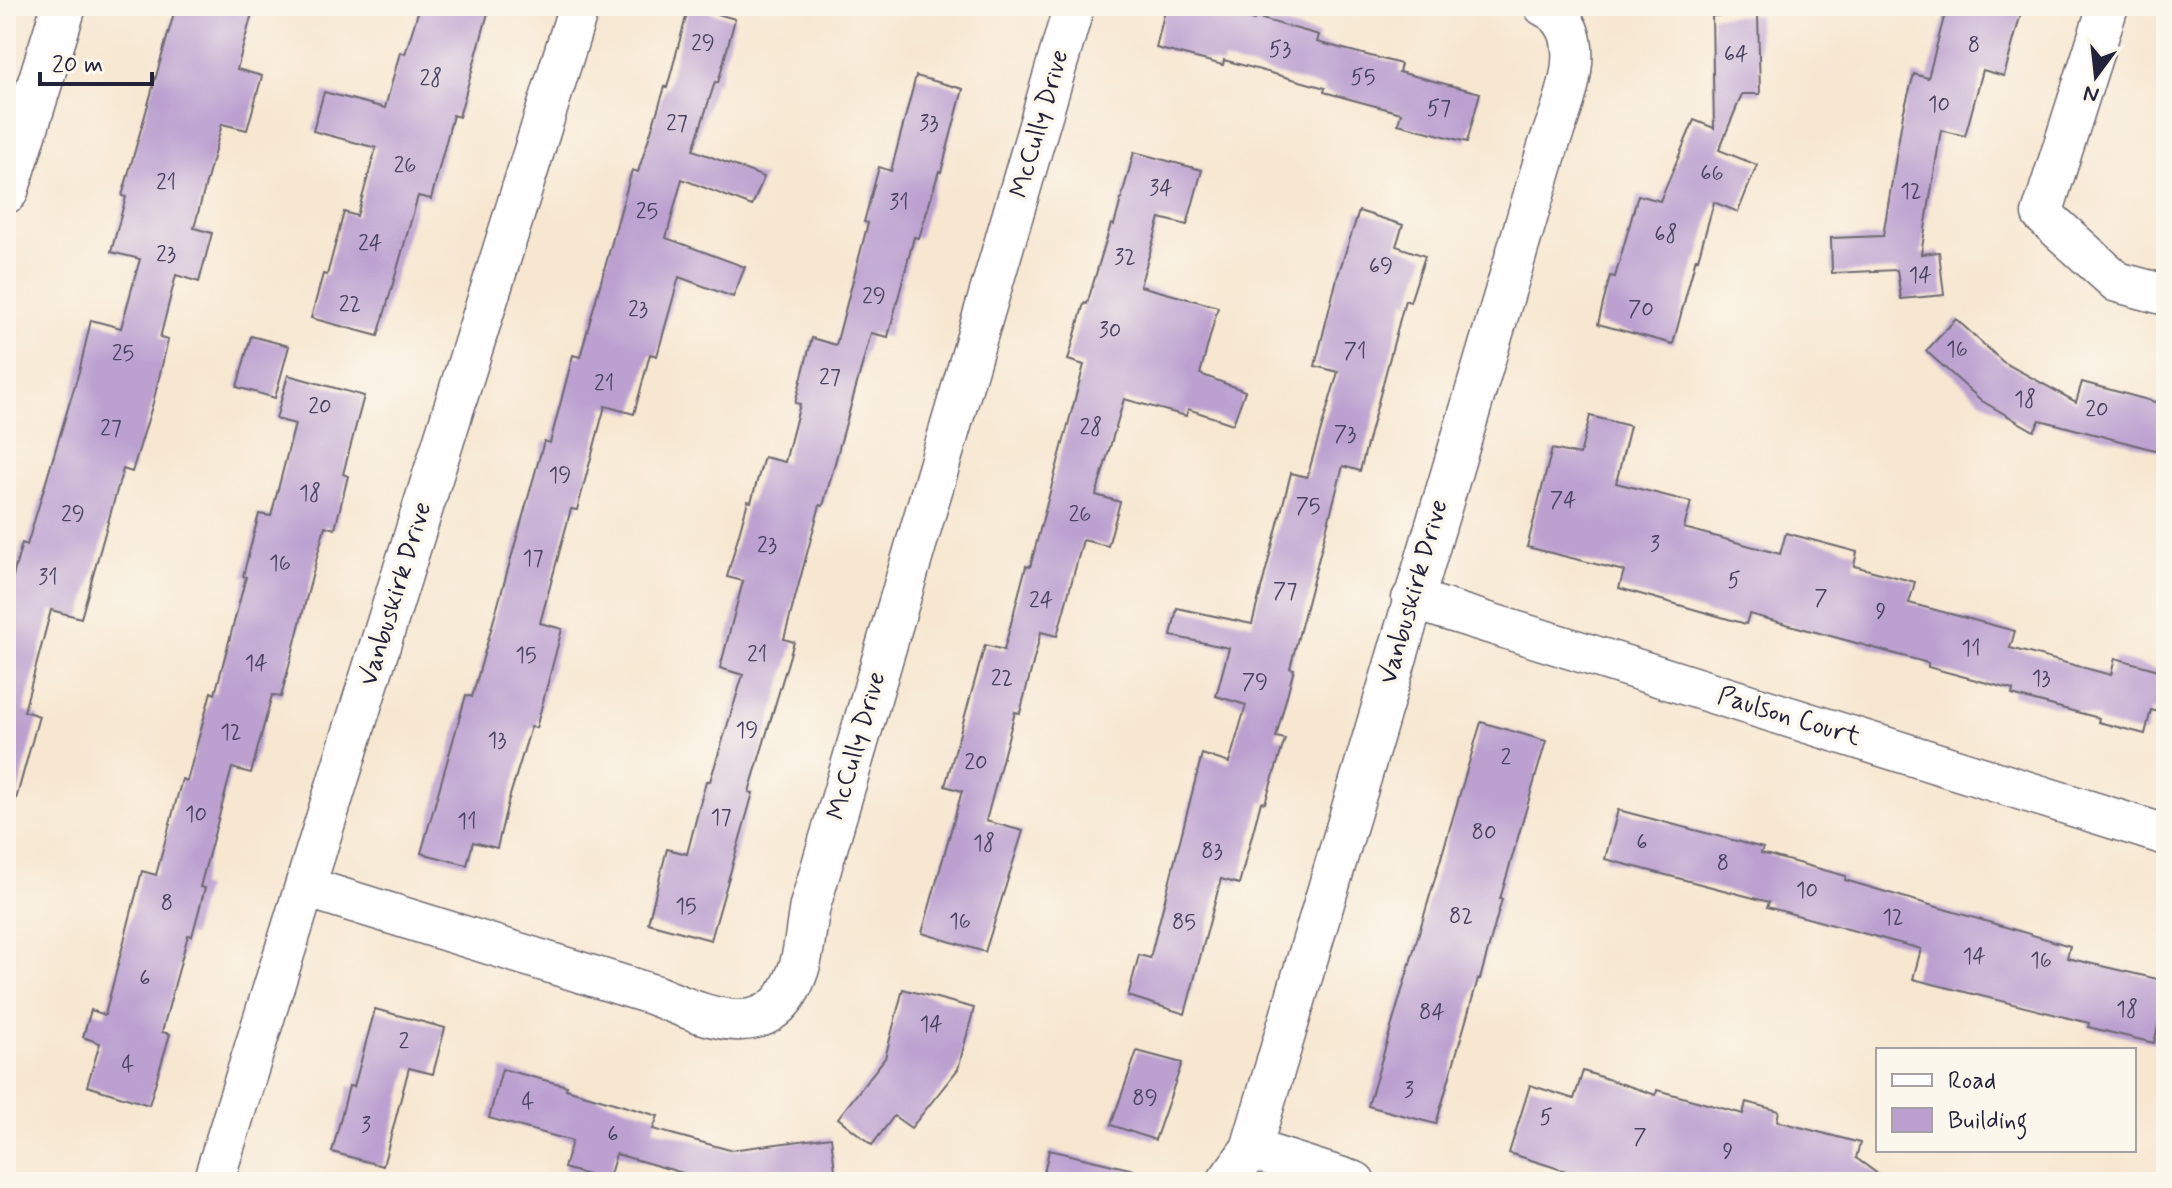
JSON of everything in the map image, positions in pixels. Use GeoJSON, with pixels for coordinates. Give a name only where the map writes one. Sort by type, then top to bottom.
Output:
{"type":"FeatureCollection","features":[{"type":"Feature","properties":{"kind":"street"},"geometry":{"type":"LineString","coordinates":[[6,191],[64,6]]}},
{"type":"Feature","properties":{"kind":"street","name":"Vanbuskirk Drive"},"geometry":{"type":"LineString","coordinates":[[213,1182],[579,6]]}},
{"type":"Feature","properties":{"kind":"street","name":"McCully Drive"},"geometry":{"type":"LineString","coordinates":[[305,887],[654,995],[707,1016],[735,1022],[762,1017],[786,995],[799,968],[810,906],[1074,6]]}},
{"type":"Feature","properties":{"kind":"street","name":"Vanbuskirk Drive"},"geometry":{"type":"LineString","coordinates":[[1227,1182],[1251,1149],[1412,599],[1569,86],[1572,54],[1568,27],[1544,6]]}},
{"type":"Feature","properties":{"kind":"street"},"geometry":{"type":"LineString","coordinates":[[2108,6],[2042,214],[2117,282],[2166,295]]}},
{"type":"Feature","properties":{"kind":"street","name":"Paulson Court"},"geometry":{"type":"LineString","coordinates":[[1412,599],[2166,835]]}},
{"type":"Feature","properties":{"kind":"street"},"geometry":{"type":"LineString","coordinates":[[1251,1149],[1355,1182]]}},
{"type":"Feature","properties":{"kind":"building"},"geometry":{"type":"Polygon","coordinates":[[[176,6],[254,6],[237,69],[262,76],[247,130],[222,124],[194,228],[212,233],[199,282],[176,275],[160,338],[168,340],[153,403],[132,472],[123,469],[81,618],[51,610],[24,711],[39,716],[15,803],[6,802],[6,602],[22,543],[27,545],[80,368],[91,320],[121,328],[140,259],[111,252],[126,197],[122,196],[176,6]]]}},
{"type":"Feature","properties":{"kind":"building"},"geometry":{"type":"Polygon","coordinates":[[[420,6],[490,6],[459,117],[453,115],[431,199],[418,196],[378,336],[311,318],[323,274],[327,275],[344,212],[357,216],[376,148],[313,131],[324,92],[385,108],[400,52],[405,54],[420,6]]]}},
{"type":"Feature","properties":{"kind":"building"},"geometry":{"type":"Polygon","coordinates":[[[689,6],[735,19],[718,83],[715,82],[693,150],[764,177],[752,206],[682,179],[666,238],[745,267],[733,297],[679,277],[657,356],[650,354],[634,414],[605,406],[577,510],[571,509],[540,623],[562,629],[536,728],[531,727],[497,848],[473,842],[467,865],[421,853],[466,695],[472,697],[544,441],[550,443],[573,355],[580,357],[632,170],[638,172],[667,88],[689,6]]]}},
{"type":"Feature","properties":{"kind":"building"},"geometry":{"type":"Polygon","coordinates":[[[1166,6],[1197,6],[1254,20],[1255,17],[1319,35],[1317,42],[1401,64],[1399,72],[1480,93],[1467,142],[1398,124],[1401,113],[1324,92],[1325,88],[1224,60],[1223,65],[1156,48],[1166,6]]]}},
{"type":"Feature","properties":{"kind":"building"},"geometry":{"type":"Polygon","coordinates":[[[1947,6],[2023,6],[2004,76],[1983,70],[1965,136],[1941,130],[1921,254],[1939,252],[1944,295],[1901,299],[1897,270],[1832,273],[1831,238],[1883,236],[1903,114],[1914,74],[1928,78],[1947,6]]]}},
{"type":"Feature","properties":{"kind":"building"},"geometry":{"type":"Polygon","coordinates":[[[1758,15],[1760,94],[1742,94],[1719,150],[1757,165],[1738,212],[1714,202],[1673,344],[1598,324],[1610,276],[1615,277],[1638,195],[1660,201],[1694,120],[1714,128],[1712,16],[1758,15]]]}},
{"type":"Feature","properties":{"kind":"building"},"geometry":{"type":"Polygon","coordinates":[[[916,76],[963,89],[941,172],[919,238],[914,237],[888,337],[871,333],[823,506],[820,505],[784,639],[794,642],[749,792],[753,793],[711,940],[648,923],[667,849],[687,854],[706,781],[710,781],[743,675],[720,668],[743,581],[727,577],[748,501],[751,502],[764,457],[785,462],[800,404],[795,403],[812,338],[836,345],[868,223],[864,222],[879,167],[891,171],[916,76]]]}},
{"type":"Feature","properties":{"kind":"building"},"geometry":{"type":"Polygon","coordinates":[[[1134,152],[1202,170],[1187,225],[1160,218],[1140,286],[1218,307],[1200,374],[1245,391],[1233,424],[1188,409],[1186,416],[1124,399],[1096,495],[1120,502],[1108,546],[1083,540],[1057,636],[1041,632],[1020,713],[1015,712],[986,821],[1023,831],[985,952],[922,933],[962,791],[945,786],[985,645],[1004,650],[1026,566],[1030,567],[1084,365],[1068,360],[1084,303],[1087,304],[1111,224],[1114,225],[1134,152]]]}},
{"type":"Feature","properties":{"kind":"building"},"geometry":{"type":"Polygon","coordinates":[[[1359,211],[1403,225],[1396,246],[1425,256],[1410,302],[1405,300],[1360,471],[1343,466],[1290,668],[1294,669],[1276,737],[1285,739],[1265,803],[1261,802],[1239,884],[1221,879],[1185,1014],[1128,996],[1139,955],[1150,958],[1202,754],[1229,763],[1246,705],[1216,696],[1229,648],[1171,636],[1177,608],[1252,624],[1291,473],[1307,477],[1338,372],[1315,366],[1337,278],[1359,211]]]}},
{"type":"Feature","properties":{"kind":"building"},"geometry":{"type":"Polygon","coordinates":[[[1956,319],[2003,362],[2076,402],[2082,382],[2166,405],[2166,453],[2040,420],[2034,431],[1982,401],[1926,351],[1956,319]]]}},
{"type":"Feature","properties":{"kind":"building"},"geometry":{"type":"Polygon","coordinates":[[[251,336],[289,346],[275,398],[237,387],[251,336]]]}},
{"type":"Feature","properties":{"kind":"building"},"geometry":{"type":"Polygon","coordinates":[[[288,375],[364,396],[343,474],[348,476],[335,529],[325,526],[281,697],[272,695],[251,773],[232,768],[200,887],[205,888],[192,936],[188,935],[162,1032],[170,1034],[149,1105],[87,1086],[100,1043],[83,1037],[91,1010],[105,1015],[142,871],[156,875],[182,779],[187,781],[211,692],[215,694],[259,514],[271,516],[295,424],[276,419],[288,375]]]}},
{"type":"Feature","properties":{"kind":"building"},"geometry":{"type":"Polygon","coordinates":[[[1590,416],[1630,426],[1616,483],[1691,502],[1684,528],[1780,554],[1786,533],[1857,552],[1854,566],[1915,582],[1909,603],[2015,631],[2010,648],[2111,675],[2115,658],[2166,672],[2166,714],[2151,710],[2145,734],[2098,722],[2099,718],[2012,695],[2013,690],[1928,667],[1928,663],[1749,614],[1746,624],[1619,588],[1624,571],[1527,547],[1552,449],[1580,455],[1590,416]]]}},
{"type":"Feature","properties":{"kind":"building"},"geometry":{"type":"Polygon","coordinates":[[[1481,722],[1546,741],[1436,1124],[1368,1106],[1481,722]]]}},
{"type":"Feature","properties":{"kind":"building"},"geometry":{"type":"Polygon","coordinates":[[[1618,810],[1763,848],[1761,853],[1846,876],[1845,880],[2070,946],[2067,958],[2166,981],[2154,1043],[2088,1027],[2089,1023],[1913,979],[1921,949],[1767,907],[1769,902],[1605,859],[1618,810]]]}},
{"type":"Feature","properties":{"kind":"building"},"geometry":{"type":"Polygon","coordinates":[[[903,989],[974,1008],[958,1069],[911,1128],[894,1116],[872,1145],[838,1118],[885,1058],[903,989]]]}},
{"type":"Feature","properties":{"kind":"building"},"geometry":{"type":"Polygon","coordinates":[[[375,1009],[445,1028],[433,1074],[409,1068],[383,1166],[332,1152],[349,1086],[354,1087],[375,1009]]]}},
{"type":"Feature","properties":{"kind":"building"},"geometry":{"type":"Polygon","coordinates":[[[1137,1051],[1182,1063],[1155,1140],[1111,1125],[1137,1051]]]}},
{"type":"Feature","properties":{"kind":"building"},"geometry":{"type":"Polygon","coordinates":[[[502,1069],[567,1086],[566,1089],[658,1116],[653,1129],[730,1150],[831,1137],[836,1178],[818,1182],[680,1182],[683,1173],[616,1154],[608,1181],[564,1168],[572,1141],[489,1118],[502,1069]]]}},
{"type":"Feature","properties":{"kind":"building"},"geometry":{"type":"Polygon","coordinates":[[[1583,1071],[1656,1095],[1657,1090],[1743,1114],[1746,1102],[1779,1111],[1777,1121],[1860,1143],[1856,1158],[1889,1182],[1600,1182],[1509,1153],[1530,1085],[1574,1099],[1583,1071]]]}},
{"type":"Feature","properties":{"kind":"building"},"geometry":{"type":"Polygon","coordinates":[[[1049,1150],[1134,1170],[1132,1182],[1042,1182],[1049,1150]]]}}]}
